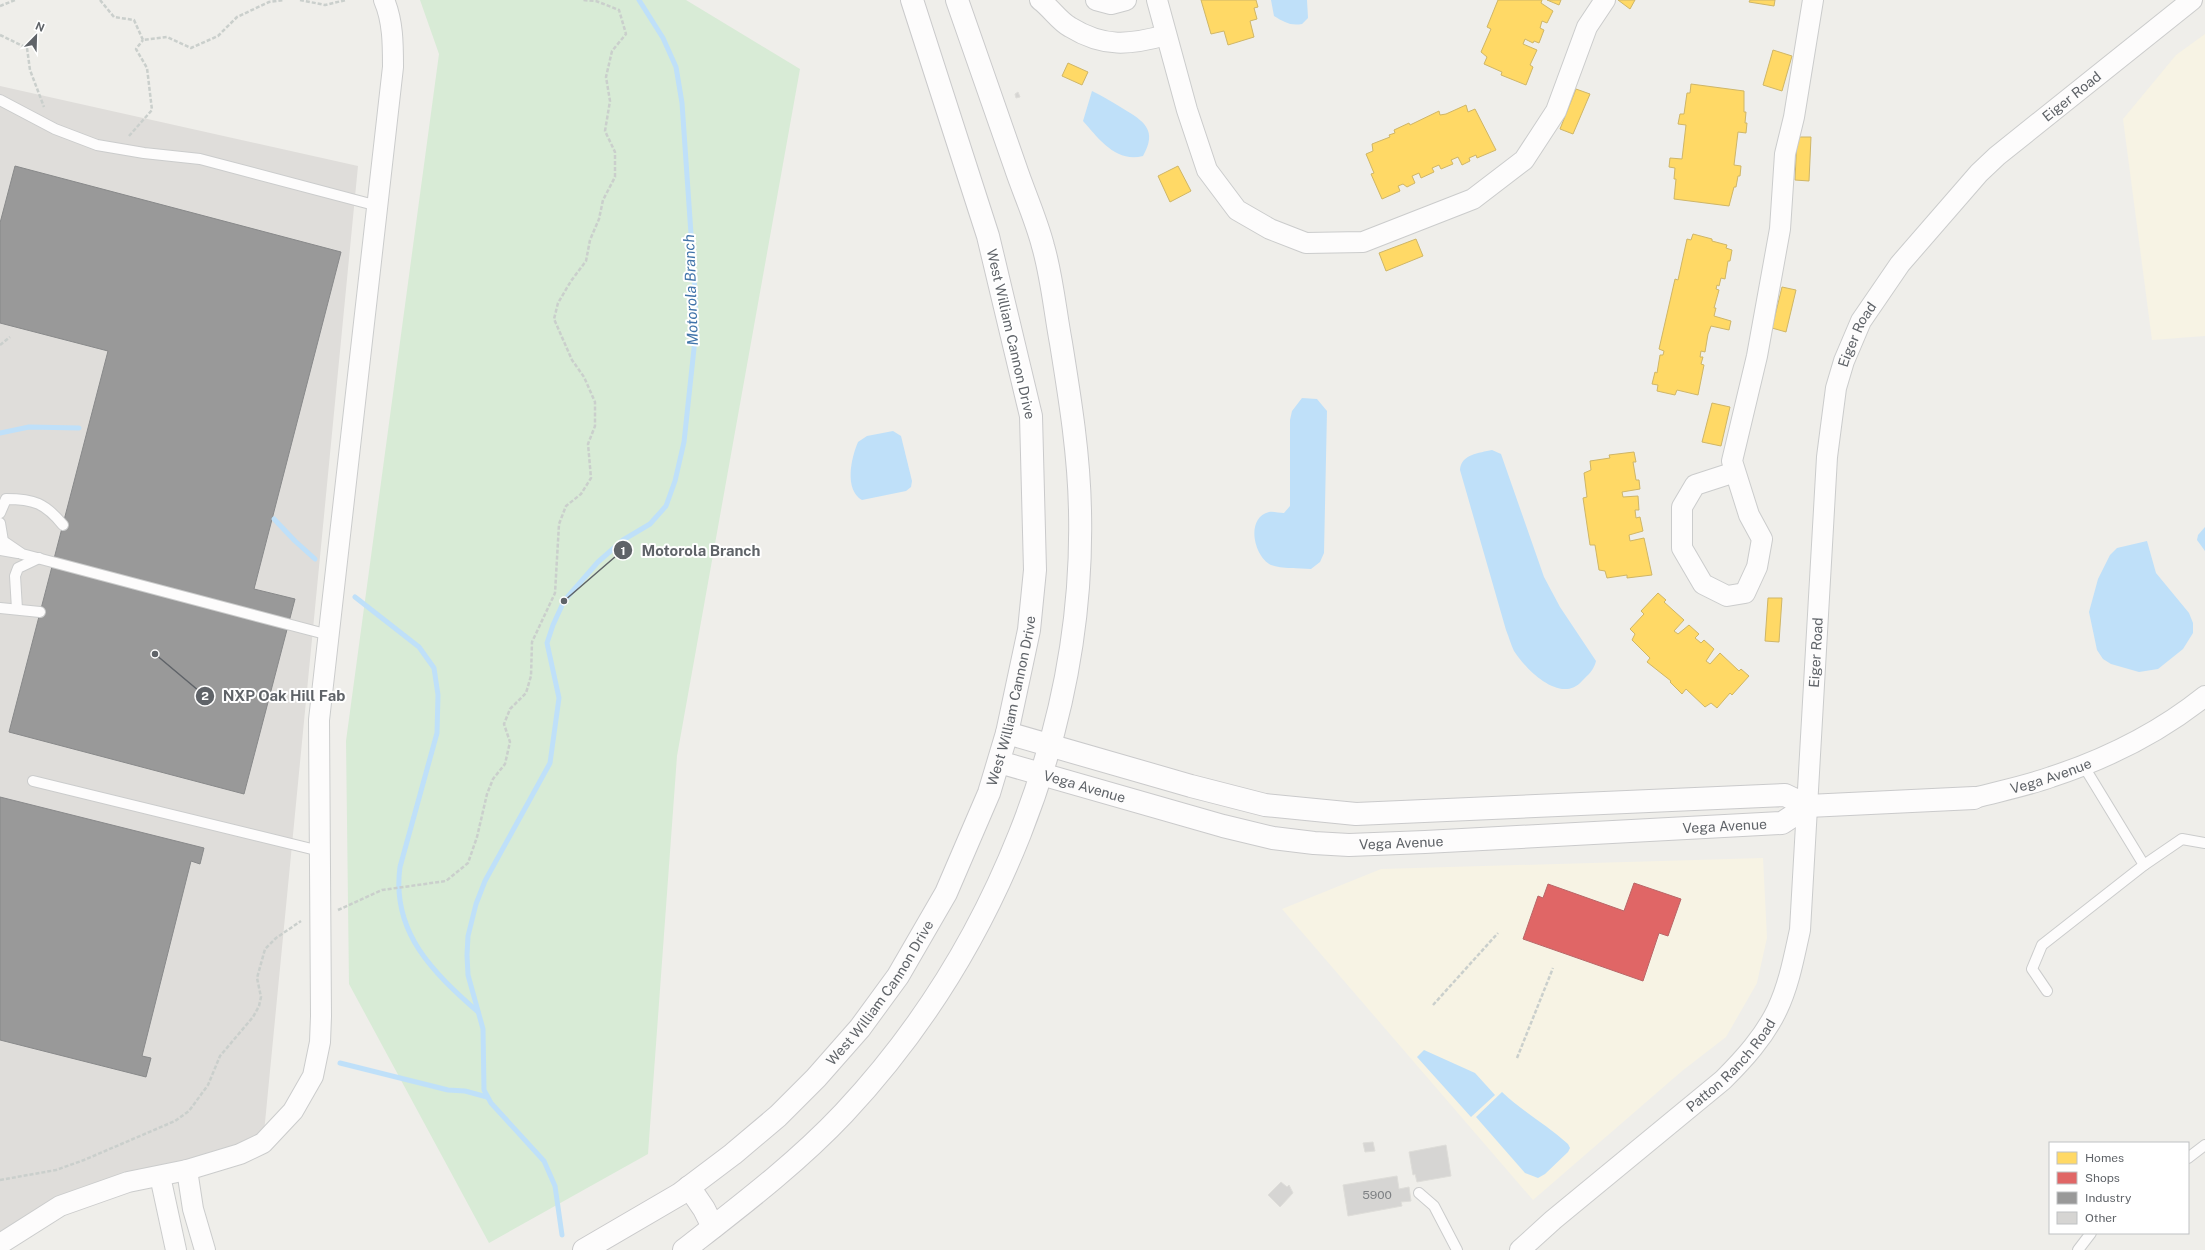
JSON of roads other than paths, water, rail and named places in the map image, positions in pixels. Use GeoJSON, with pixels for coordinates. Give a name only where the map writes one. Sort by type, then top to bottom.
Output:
{"type":"FeatureCollection","features":[{"type":"Feature","properties":{"kind":"main road","name":"West William Cannon Drive"},"geometry":{"type":"LineString","coordinates":[[584,1250],[680,1194],[733,1154],[784,1111],[860,1028],[893,983],[946,893],[974,832],[1000,762],[1029,630],[1035,570],[1031,416],[988,236],[912,0]]}},
{"type":"Feature","properties":{"kind":"main road"},"geometry":{"type":"LineString","coordinates":[[684,1250],[798,1158],[845,1112],[896,1052],[928,1009],[958,961],[992,898],[1028,813],[1049,744],[1068,664],[1078,581],[1080,513],[1074,416],[1044,247],[957,0]]}},
{"type":"Feature","properties":{"kind":"main road","name":"Vega Avenue"},"geometry":{"type":"LineString","coordinates":[[1007,733],[1191,786],[1265,805],[1341,813],[1356,814],[1785,795],[1808,806],[1974,798]]}},
{"type":"Feature","properties":{"kind":"main road","name":"Vega Avenue"},"geometry":{"type":"LineString","coordinates":[[1000,762],[1039,775],[1202,821],[1273,838],[1349,845],[1782,823],[1808,806]]}},
{"type":"Feature","properties":{"kind":"main road"},"geometry":{"type":"LineString","coordinates":[[689,1187],[704,1209],[713,1227]]}},
{"type":"Feature","properties":{"kind":"street"},"geometry":{"type":"LineString","coordinates":[[0,1244],[60,1206],[128,1182],[187,1170],[240,1154],[263,1143],[293,1111],[313,1076],[320,1042],[321,1022],[319,720],[393,67],[391,20],[384,0]]}},
{"type":"Feature","properties":{"kind":"street"},"geometry":{"type":"LineString","coordinates":[[1040,0],[1050,7],[1069,27],[1096,39],[1120,44],[1141,42],[1166,35]]}},
{"type":"Feature","properties":{"kind":"street"},"geometry":{"type":"LineString","coordinates":[[1096,0],[1111,4],[1126,0]]}},
{"type":"Feature","properties":{"kind":"street"},"geometry":{"type":"LineString","coordinates":[[1157,0],[1166,35],[1207,170],[1237,210],[1270,229],[1306,243],[1363,242],[1473,199],[1524,160],[1556,111],[1586,27],[1605,0]]}},
{"type":"Feature","properties":{"kind":"street"},"geometry":{"type":"LineString","coordinates":[[1735,472],[1695,485],[1682,507],[1682,548],[1703,584],[1727,596],[1744,593],[1757,567],[1762,539],[1749,515],[1732,461],[1757,356],[1779,236],[1785,154],[1794,117],[1813,0]]}},
{"type":"Feature","properties":{"kind":"street","name":"Eiger Road"},"geometry":{"type":"LineString","coordinates":[[1808,806],[1827,457],[1831,418],[1836,388],[1844,361],[1861,321],[1900,264],[1978,173],[2018,137],[2192,0]]}},
{"type":"Feature","properties":{"kind":"street","name":"Vega Avenue"},"geometry":{"type":"LineString","coordinates":[[1974,798],[2051,778],[2118,750],[2162,726],[2205,696]]}},
{"type":"Feature","properties":{"kind":"street","name":"Patton Ranch Road"},"geometry":{"type":"LineString","coordinates":[[1520,1250],[1553,1220],[1723,1080],[1747,1056],[1763,1033],[1777,1010],[1787,985],[1800,930],[1808,806]]}},
{"type":"Feature","properties":{"kind":"street"},"geometry":{"type":"LineString","coordinates":[[187,1170],[193,1209],[205,1250]]}},
{"type":"Feature","properties":{"kind":"street"},"geometry":{"type":"LineString","coordinates":[[160,1176],[176,1250]]}},
{"type":"Feature","properties":{"kind":"lane"},"geometry":{"type":"LineString","coordinates":[[0,100],[55,129],[97,145],[144,154],[200,158],[378,206]]}},
{"type":"Feature","properties":{"kind":"lane"},"geometry":{"type":"LineString","coordinates":[[0,513],[6,499],[27,499],[51,510],[63,525]]}},
{"type":"Feature","properties":{"kind":"lane"},"geometry":{"type":"LineString","coordinates":[[0,523],[3,541],[22,554]]}},
{"type":"Feature","properties":{"kind":"lane"},"geometry":{"type":"LineString","coordinates":[[0,550],[39,558],[329,634]]}},
{"type":"Feature","properties":{"kind":"lane"},"geometry":{"type":"LineString","coordinates":[[17,608],[15,576],[18,568],[39,558]]}},
{"type":"Feature","properties":{"kind":"lane"},"geometry":{"type":"LineString","coordinates":[[0,608],[17,608],[40,612]]}},
{"type":"Feature","properties":{"kind":"lane"},"geometry":{"type":"LineString","coordinates":[[2083,765],[2144,865]]}},
{"type":"Feature","properties":{"kind":"lane"},"geometry":{"type":"LineString","coordinates":[[33,781],[320,851]]}},
{"type":"Feature","properties":{"kind":"lane"},"geometry":{"type":"LineString","coordinates":[[2047,991],[2032,968],[2042,946],[2144,865],[2182,840],[2205,843]]}},
{"type":"Feature","properties":{"kind":"lane"},"geometry":{"type":"LineString","coordinates":[[2189,1157],[2205,1145]]}},
{"type":"Feature","properties":{"kind":"lane"},"geometry":{"type":"LineString","coordinates":[[1419,1193],[1434,1206],[1457,1250]]}},
{"type":"Feature","properties":{"kind":"lane"},"geometry":{"type":"LineString","coordinates":[[2078,1250],[2090,1234]]}},
{"type":"Feature","properties":{"kind":"water"},"geometry":{"type":"Polygon","coordinates":[[[1271,0],[1307,0],[1308,18],[1302,24],[1291,24],[1284,22],[1274,16],[1271,0]]]}},
{"type":"Feature","properties":{"kind":"water"},"geometry":{"type":"Polygon","coordinates":[[[1092,91],[1137,117],[1146,127],[1149,133],[1149,139],[1143,156],[1124,156],[1116,153],[1102,142],[1083,121],[1092,91]]]}},
{"type":"Feature","properties":{"kind":"water"},"geometry":{"type":"Polygon","coordinates":[[[1302,398],[1317,399],[1327,411],[1324,553],[1320,562],[1311,569],[1285,568],[1271,565],[1265,561],[1260,554],[1255,538],[1255,529],[1261,516],[1269,512],[1284,513],[1290,506],[1290,420],[1292,411],[1302,398]]]}},
{"type":"Feature","properties":{"kind":"water"},"geometry":{"type":"Polygon","coordinates":[[[893,431],[901,436],[912,481],[911,487],[906,491],[862,500],[856,495],[851,481],[851,465],[858,442],[867,436],[893,431]]]}},
{"type":"Feature","properties":{"kind":"water"},"geometry":{"type":"Polygon","coordinates":[[[1492,450],[1501,454],[1544,577],[1560,607],[1596,661],[1590,672],[1574,687],[1564,689],[1554,687],[1535,675],[1514,651],[1506,630],[1460,470],[1461,465],[1467,457],[1476,453],[1492,450]]]}},
{"type":"Feature","properties":{"kind":"water"},"geometry":{"type":"Polygon","coordinates":[[[2205,527],[2205,551],[2197,540],[2198,535],[2205,527]]]}},
{"type":"Feature","properties":{"kind":"water"},"geometry":{"type":"Polygon","coordinates":[[[2147,541],[2156,573],[2189,613],[2193,623],[2193,633],[2183,649],[2158,669],[2139,672],[2111,664],[2103,659],[2097,650],[2089,612],[2098,579],[2110,555],[2117,548],[2147,541]]]}},
{"type":"Feature","properties":{"kind":"water"},"geometry":{"type":"Polygon","coordinates":[[[1424,1050],[1475,1073],[1495,1095],[1471,1117],[1417,1057],[1424,1050]]]}},
{"type":"Feature","properties":{"kind":"water"},"geometry":{"type":"Polygon","coordinates":[[[1502,1092],[1560,1137],[1568,1144],[1570,1148],[1568,1152],[1545,1174],[1538,1178],[1525,1173],[1476,1117],[1502,1092]]]}},
{"type":"Feature","properties":{"kind":"waterway","name":"Motorola Branch"},"geometry":{"type":"LineString","coordinates":[[562,1235],[555,1186],[544,1161],[491,1103],[484,1090],[483,1029],[468,975],[468,936],[476,904],[485,881],[550,763],[559,698],[547,643],[553,625],[564,601],[598,562],[623,540],[650,524],[666,506],[675,481],[684,442],[696,330],[695,292],[682,103],[676,67],[663,38],[639,0]]}},
{"type":"Feature","properties":{"kind":"waterway"},"geometry":{"type":"LineString","coordinates":[[0,433],[29,427],[79,428]]}},
{"type":"Feature","properties":{"kind":"waterway"},"geometry":{"type":"LineString","coordinates":[[274,519],[315,559]]}},
{"type":"Feature","properties":{"kind":"waterway"},"geometry":{"type":"LineString","coordinates":[[355,597],[419,647],[434,668],[438,695],[437,733],[400,867],[399,891],[402,912],[409,932],[419,950],[446,982],[478,1012]]}},
{"type":"Feature","properties":{"kind":"waterway"},"geometry":{"type":"LineString","coordinates":[[340,1063],[448,1090],[465,1091],[487,1097]]}},
{"type":"Feature","properties":{"kind":"place","name":"Motorola Branch"},"geometry":{"type":"Point","coordinates":[564,601]}},
{"type":"Feature","properties":{"kind":"place","name":"NXP Oak Hill Fab"},"geometry":{"type":"Point","coordinates":[155,654]}}]}
